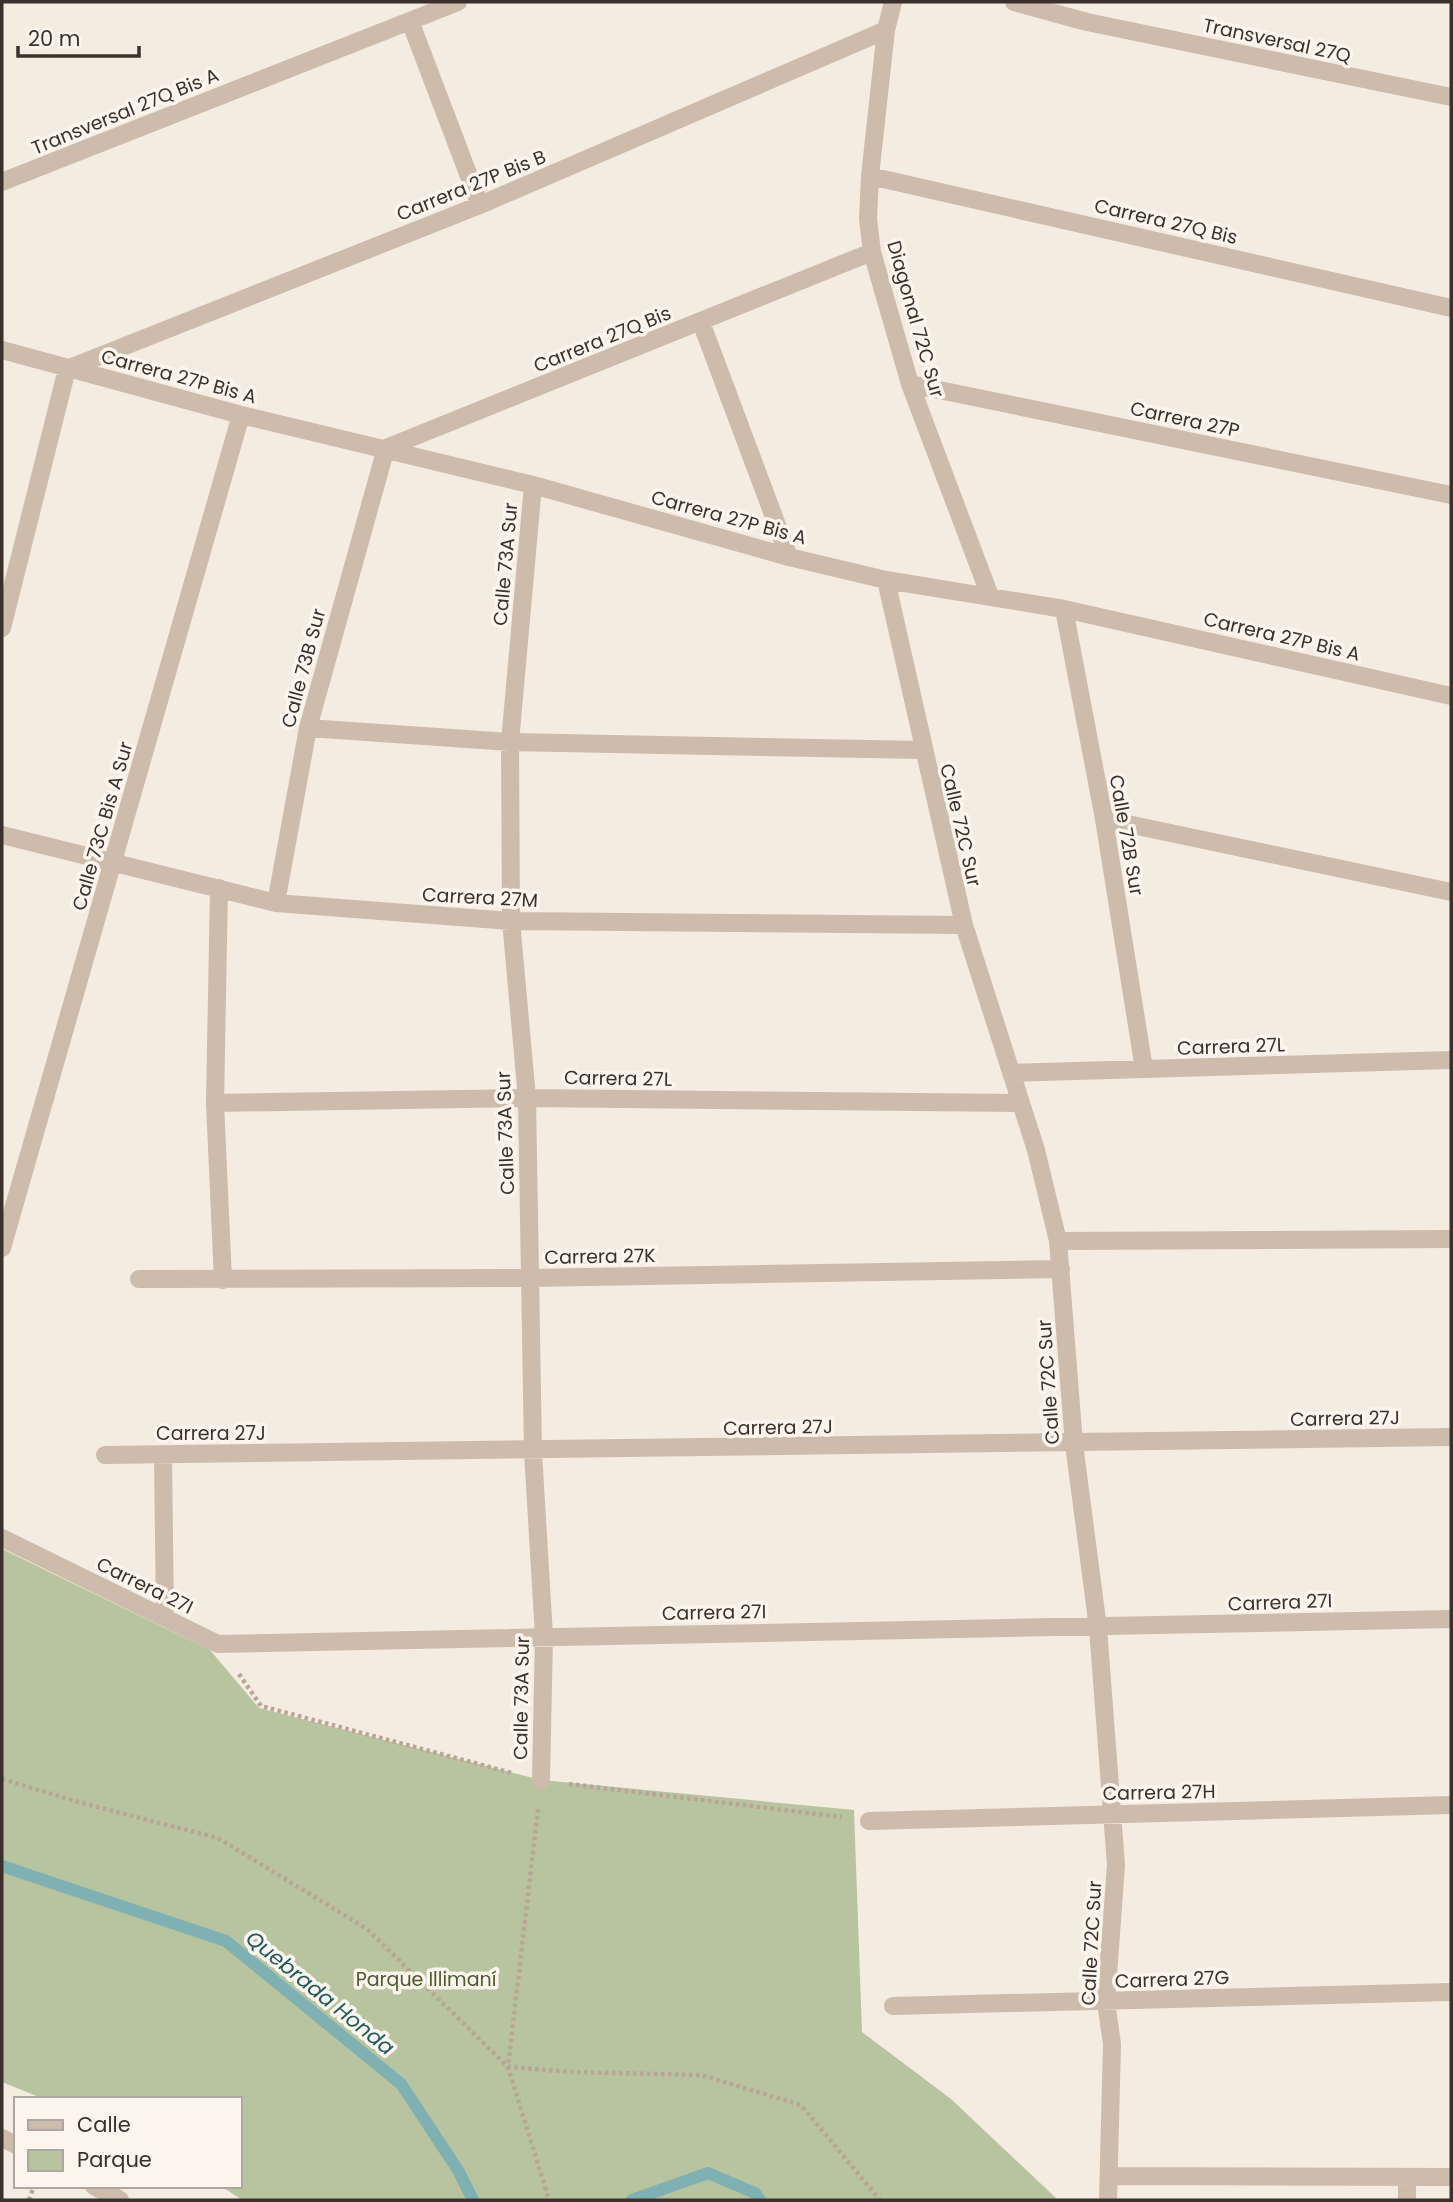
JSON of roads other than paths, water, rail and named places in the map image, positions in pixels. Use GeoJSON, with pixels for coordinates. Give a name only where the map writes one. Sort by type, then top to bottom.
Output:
{"type":"FeatureCollection","features":[{"type":"Feature","properties":{"kind":"street","name":"Transversal 27Q Bis A"},"geometry":{"type":"LineString","coordinates":[[2,182],[458,2]]}},
{"type":"Feature","properties":{"kind":"street","name":"Diagonal 72C Sur"},"geometry":{"type":"LineString","coordinates":[[893,2],[886,30],[870,176],[868,219],[872,252],[910,384],[990,596]]}},
{"type":"Feature","properties":{"kind":"street","name":"Transversal 27Q"},"geometry":{"type":"LineString","coordinates":[[1014,2],[1087,22],[1451,97]]}},
{"type":"Feature","properties":{"kind":"street"},"geometry":{"type":"LineString","coordinates":[[410,21],[480,205]]}},
{"type":"Feature","properties":{"kind":"street","name":"Carrera 27P Bis B"},"geometry":{"type":"LineString","coordinates":[[67,369],[480,205],[886,30]]}},
{"type":"Feature","properties":{"kind":"street","name":"Carrera 27Q Bis"},"geometry":{"type":"LineString","coordinates":[[870,176],[1451,307]]}},
{"type":"Feature","properties":{"kind":"street","name":"Carrera 27Q Bis"},"geometry":{"type":"LineString","coordinates":[[386,448],[872,252]]}},
{"type":"Feature","properties":{"kind":"street"},"geometry":{"type":"LineString","coordinates":[[701,322],[789,557]]}},
{"type":"Feature","properties":{"kind":"street","name":"Carrera 27P Bis A"},"geometry":{"type":"LineString","coordinates":[[2,350],[241,415],[533,485],[789,557],[886,580],[1064,609],[1451,696]]}},
{"type":"Feature","properties":{"kind":"street"},"geometry":{"type":"LineString","coordinates":[[2,628],[67,369]]}},
{"type":"Feature","properties":{"kind":"street","name":"Carrera 27P"},"geometry":{"type":"LineString","coordinates":[[910,384],[1451,495]]}},
{"type":"Feature","properties":{"kind":"street","name":"Calle 73C Bis A Sur"},"geometry":{"type":"LineString","coordinates":[[2,1248],[241,415]]}},
{"type":"Feature","properties":{"kind":"street","name":"Calle 73B Sur"},"geometry":{"type":"LineString","coordinates":[[276,903],[308,727],[386,448]]}},
{"type":"Feature","properties":{"kind":"street","name":"Calle 73A Sur"},"geometry":{"type":"LineString","coordinates":[[533,485],[510,742],[512,921],[527,1098],[533,1452],[544,1636],[541,1780]]}},
{"type":"Feature","properties":{"kind":"street","name":"Calle 72C Sur"},"geometry":{"type":"LineString","coordinates":[[886,580],[922,750],[964,925],[1021,1102],[1048,1193],[1058,1241],[1074,1444],[1098,1628],[1114,1814],[1116,1865],[1106,2002],[1112,2044],[1108,2200]]}},
{"type":"Feature","properties":{"kind":"street","name":"Calle 72B Sur"},"geometry":{"type":"LineString","coordinates":[[1064,609],[1104,818],[1144,1069]]}},
{"type":"Feature","properties":{"kind":"street"},"geometry":{"type":"LineString","coordinates":[[308,727],[510,742],[922,750]]}},
{"type":"Feature","properties":{"kind":"street"},"geometry":{"type":"LineString","coordinates":[[1104,818],[1451,892]]}},
{"type":"Feature","properties":{"kind":"street","name":"Carrera 27M"},"geometry":{"type":"LineString","coordinates":[[2,835],[276,903],[512,921],[964,925]]}},
{"type":"Feature","properties":{"kind":"street"},"geometry":{"type":"LineString","coordinates":[[219,888],[215,1103],[223,1280]]}},
{"type":"Feature","properties":{"kind":"street","name":"Carrera 27L"},"geometry":{"type":"LineString","coordinates":[[1011,1073],[1451,1060]]}},
{"type":"Feature","properties":{"kind":"street","name":"Carrera 27L"},"geometry":{"type":"LineString","coordinates":[[215,1103],[527,1098],[1021,1102]]}},
{"type":"Feature","properties":{"kind":"street"},"geometry":{"type":"LineString","coordinates":[[1058,1241],[1451,1239]]}},
{"type":"Feature","properties":{"kind":"street","name":"Carrera 27K"},"geometry":{"type":"LineString","coordinates":[[139,1279],[530,1278],[1061,1269]]}},
{"type":"Feature","properties":{"kind":"street","name":"Carrera 27J"},"geometry":{"type":"LineString","coordinates":[[105,1455],[533,1452],[1451,1437]]}},
{"type":"Feature","properties":{"kind":"street"},"geometry":{"type":"LineString","coordinates":[[163,1455],[165,1618]]}},
{"type":"Feature","properties":{"kind":"street","name":"Carrera 27I"},"geometry":{"type":"LineString","coordinates":[[2,1538],[218,1644],[1451,1619]]}},
{"type":"Feature","properties":{"kind":"street","name":"Carrera 27H"},"geometry":{"type":"LineString","coordinates":[[869,1821],[1451,1805]]}},
{"type":"Feature","properties":{"kind":"street","name":"Carrera 27G"},"geometry":{"type":"LineString","coordinates":[[893,2006],[1451,1992]]}},
{"type":"Feature","properties":{"kind":"street"},"geometry":{"type":"LineString","coordinates":[[1110,2176],[1451,2177]]}},
{"type":"Feature","properties":{"kind":"street"},"geometry":{"type":"LineString","coordinates":[[1407,2177],[1407,2200]]}},
{"type":"Feature","properties":{"kind":"street"},"geometry":{"type":"LineString","coordinates":[[98,2188],[120,2200]]}},
{"type":"Feature","properties":{"kind":"waterway","name":"Quebrada Honda"},"geometry":{"type":"LineString","coordinates":[[2,1866],[226,1941],[401,2084],[458,2170],[473,2200]]}},
{"type":"Feature","properties":{"kind":"waterway","name":"Quebrada Honda"},"geometry":{"type":"LineString","coordinates":[[632,2200],[708,2173],[755,2193],[760,2200]]}},
{"type":"Feature","properties":{"kind":"park label","name":"Parque Illimaní"},"geometry":{"type":"Point","coordinates":[426,1979]}}]}
